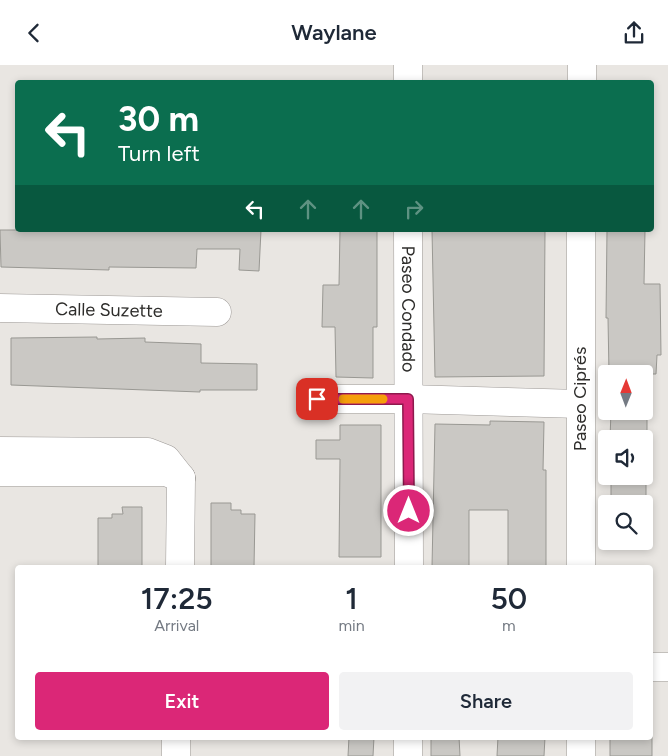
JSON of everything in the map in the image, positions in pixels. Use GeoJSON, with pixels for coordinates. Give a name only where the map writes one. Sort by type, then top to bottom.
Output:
{"type":"FeatureCollection","features":[{"type":"Feature","properties":{"kind":"street"},"geometry":{"type":"LineString","coordinates":[[408,65],[408,80]]}},
{"type":"Feature","properties":{"kind":"street"},"geometry":{"type":"LineString","coordinates":[[582,65],[582,80]]}},
{"type":"Feature","properties":{"kind":"street","name":"Paseo Condado"},"geometry":{"type":"LineString","coordinates":[[408,232],[409,565]]}},
{"type":"Feature","properties":{"kind":"street","name":"Paseo Ciprés"},"geometry":{"type":"LineString","coordinates":[[581,232],[581,565]]}},
{"type":"Feature","properties":{"kind":"street","name":"Calle Suzette"},"geometry":{"type":"LineString","coordinates":[[0,308],[217,312]]}},
{"type":"Feature","properties":{"kind":"street"},"geometry":{"type":"LineString","coordinates":[[317,399],[580,403]]}},
{"type":"Feature","properties":{"kind":"street"},"geometry":{"type":"LineString","coordinates":[[0,451],[148,452],[166,459],[181,478],[180,565]]}},
{"type":"Feature","properties":{"kind":"street"},"geometry":{"type":"LineString","coordinates":[[0,472],[166,472],[181,478]]}},
{"type":"Feature","properties":{"kind":"street"},"geometry":{"type":"LineString","coordinates":[[653,667],[668,667]]}},
{"type":"Feature","properties":{"kind":"street"},"geometry":{"type":"LineString","coordinates":[[176,740],[176,756]]}},
{"type":"Feature","properties":{"kind":"street"},"geometry":{"type":"LineString","coordinates":[[408,740],[408,756]]}},
{"type":"Feature","properties":{"kind":"street"},"geometry":{"type":"LineString","coordinates":[[581,740],[581,756]]}},
{"type":"Feature","properties":{"kind":"building"},"geometry":{"type":"Polygon","coordinates":[[[0,230],[15,230],[15,232],[261,232],[259,271],[239,270],[240,249],[197,249],[196,268],[109,267],[109,270],[1,267],[0,230]]]}},
{"type":"Feature","properties":{"kind":"building"},"geometry":{"type":"Polygon","coordinates":[[[340,232],[377,232],[377,327],[373,327],[373,378],[336,377],[335,327],[322,327],[323,285],[339,285],[340,232]]]}},
{"type":"Feature","properties":{"kind":"building"},"geometry":{"type":"Polygon","coordinates":[[[432,232],[545,232],[544,376],[435,377],[432,232]]]}},
{"type":"Feature","properties":{"kind":"building"},"geometry":{"type":"Polygon","coordinates":[[[607,232],[645,232],[644,284],[660,284],[661,355],[657,355],[656,374],[653,374],[653,365],[609,365],[608,318],[606,318],[607,232]]]}},
{"type":"Feature","properties":{"kind":"building"},"geometry":{"type":"Polygon","coordinates":[[[97,337],[97,339],[145,338],[145,342],[201,344],[201,363],[257,364],[257,390],[200,390],[200,392],[11,385],[11,338],[97,337]]]}},
{"type":"Feature","properties":{"kind":"building"},"geometry":{"type":"Polygon","coordinates":[[[611,420],[647,420],[647,430],[610,430],[611,420]]]}},
{"type":"Feature","properties":{"kind":"building"},"geometry":{"type":"Polygon","coordinates":[[[490,421],[544,422],[543,470],[546,470],[546,565],[508,565],[508,510],[469,510],[469,565],[432,565],[435,424],[490,425],[490,421]]]}},
{"type":"Feature","properties":{"kind":"building"},"geometry":{"type":"Polygon","coordinates":[[[340,425],[381,425],[381,557],[339,557],[340,459],[316,459],[316,440],[340,440],[340,425]]]}},
{"type":"Feature","properties":{"kind":"building"},"geometry":{"type":"Polygon","coordinates":[[[611,485],[646,485],[646,495],[611,495],[611,485]]]}},
{"type":"Feature","properties":{"kind":"building"},"geometry":{"type":"Polygon","coordinates":[[[211,503],[231,503],[231,510],[241,510],[241,514],[255,514],[254,565],[211,565],[211,503]]]}},
{"type":"Feature","properties":{"kind":"building"},"geometry":{"type":"Polygon","coordinates":[[[122,507],[142,507],[142,565],[98,565],[98,518],[112,518],[112,514],[123,514],[122,507]]]}},
{"type":"Feature","properties":{"kind":"building"},"geometry":{"type":"Polygon","coordinates":[[[349,740],[374,740],[373,756],[348,756],[349,740]]]}},
{"type":"Feature","properties":{"kind":"building"},"geometry":{"type":"Polygon","coordinates":[[[431,740],[459,740],[460,756],[431,756],[431,740]]]}},
{"type":"Feature","properties":{"kind":"building"},"geometry":{"type":"Polygon","coordinates":[[[498,740],[545,740],[544,756],[497,756],[498,740]]]}},
{"type":"Feature","properties":{"kind":"building"},"geometry":{"type":"Polygon","coordinates":[[[610,740],[652,740],[652,756],[610,756],[610,740]]]}},
{"type":"Feature","properties":{"kind":"slow traffic"},"geometry":{"type":"LineString","coordinates":[[343,399],[383,399]]}},
{"type":"Feature","properties":{"kind":"route"},"geometry":{"type":"LineString","coordinates":[[317,399],[408,399],[409,511]]}}]}
